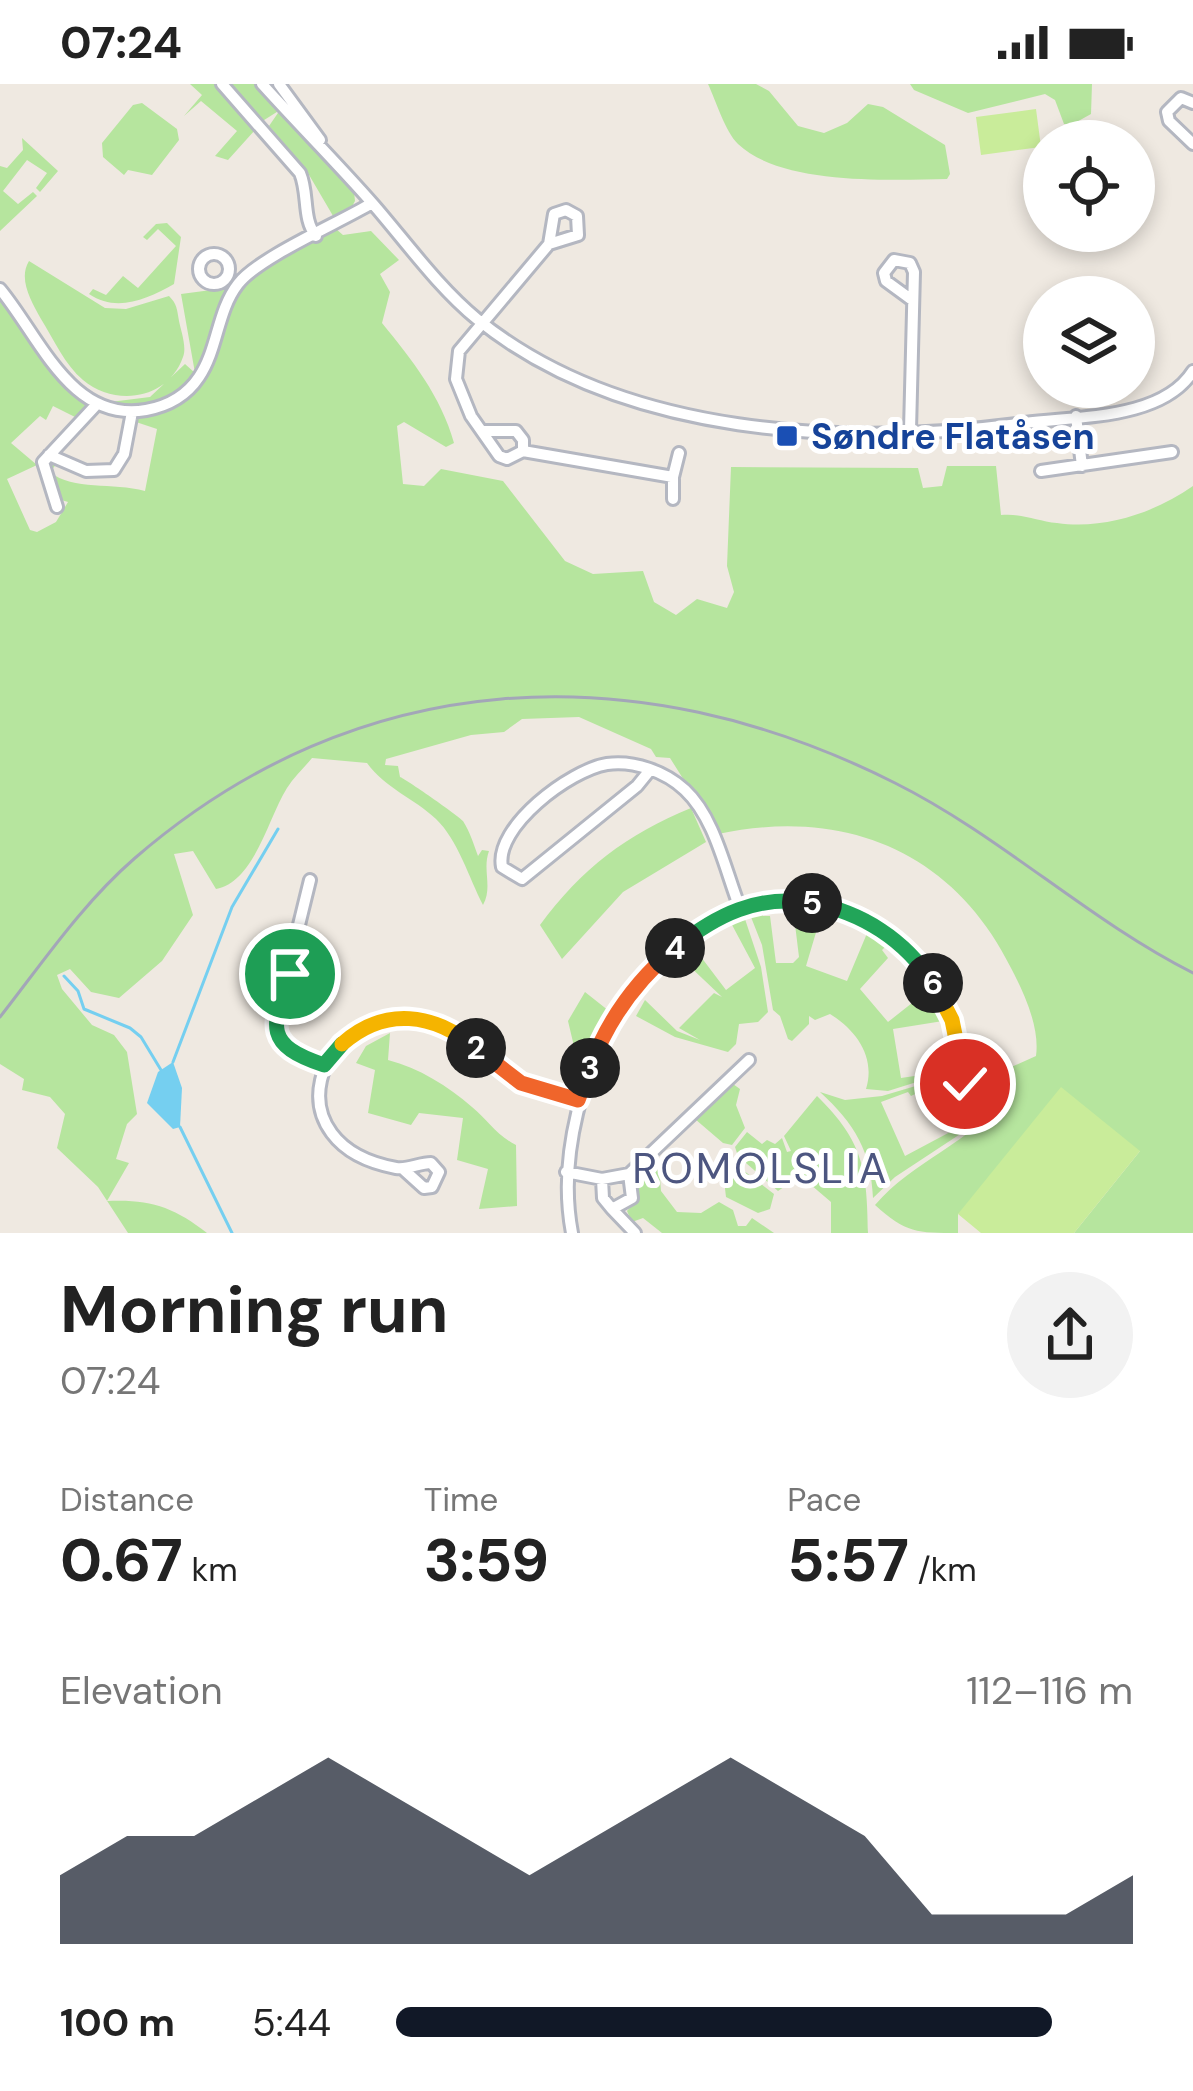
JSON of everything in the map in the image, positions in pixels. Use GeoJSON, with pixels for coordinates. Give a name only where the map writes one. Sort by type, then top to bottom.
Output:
{"type":"FeatureCollection","features":[{"type":"Feature","properties":{"kind":"street"},"geometry":{"type":"LineString","coordinates":[[221,84],[300,173],[307,188],[308,226],[316,236]]}},
{"type":"Feature","properties":{"kind":"street"},"geometry":{"type":"LineString","coordinates":[[270,86],[481,322],[532,359],[622,400],[782,429],[998,427],[1148,404],[1189,387],[1193,371]]}},
{"type":"Feature","properties":{"kind":"street"},"geometry":{"type":"LineString","coordinates":[[1193,103],[1180,98],[1167,112],[1169,121],[1193,144]]}},
{"type":"Feature","properties":{"kind":"street"},"geometry":{"type":"LineString","coordinates":[[0,289],[66,380],[97,404],[132,412],[171,402],[198,379],[226,307],[250,272],[372,203]]}},
{"type":"Feature","properties":{"kind":"street"},"geometry":{"type":"LineString","coordinates":[[484,431],[516,431],[524,440],[523,451],[515,458],[499,456],[472,416],[454,367],[459,351],[549,244]]}},
{"type":"Feature","properties":{"kind":"street"},"geometry":{"type":"LineString","coordinates":[[228,268],[244,266],[250,272]]}},
{"type":"Feature","properties":{"kind":"street"},"geometry":{"type":"LineString","coordinates":[[910,430],[912,300]]}},
{"type":"Feature","properties":{"kind":"street"},"geometry":{"type":"LineString","coordinates":[[57,507],[42,466],[97,404]]}},
{"type":"Feature","properties":{"kind":"street"},"geometry":{"type":"LineString","coordinates":[[49,455],[86,471],[114,470],[124,454],[132,412]]}},
{"type":"Feature","properties":{"kind":"street"},"geometry":{"type":"LineString","coordinates":[[1076,416],[1082,466]]}},
{"type":"Feature","properties":{"kind":"street"},"geometry":{"type":"LineString","coordinates":[[523,451],[673,478]]}},
{"type":"Feature","properties":{"kind":"street"},"geometry":{"type":"LineString","coordinates":[[1042,471],[1172,452]]}},
{"type":"Feature","properties":{"kind":"street"},"geometry":{"type":"LineString","coordinates":[[673,499],[679,453]]}},
{"type":"Feature","properties":{"kind":"street"},"geometry":{"type":"LineString","coordinates":[[650,770],[522,879],[502,868],[499,852],[512,832],[568,781],[611,763],[650,770],[672,779],[697,803],[740,908]]}},
{"type":"Feature","properties":{"kind":"street"},"geometry":{"type":"LineString","coordinates":[[310,880],[274,1027],[286,1049],[324,1065]]}},
{"type":"Feature","properties":{"kind":"street"},"geometry":{"type":"LineString","coordinates":[[572,1233],[566,1172],[578,1100],[598,1046],[645,975],[680,944],[740,908],[772,900],[824,905],[892,938],[925,970],[945,1002],[963,1065]]}},
{"type":"Feature","properties":{"kind":"street"},"geometry":{"type":"LineString","coordinates":[[404,1169],[360,1157],[325,1127],[320,1085],[324,1065],[367,1026],[421,1018],[460,1035],[521,1083],[578,1100]]}},
{"type":"Feature","properties":{"kind":"street"},"geometry":{"type":"LineString","coordinates":[[566,1172],[602,1179],[628,1174],[749,1060]]}},
{"type":"Feature","properties":{"kind":"street"},"geometry":{"type":"LineString","coordinates":[[612,1209],[632,1198],[628,1174]]}},
{"type":"Feature","properties":{"kind":"street"},"geometry":{"type":"LineString","coordinates":[[602,1179],[603,1198],[634,1233]]}},
{"type":"Feature","properties":{"kind":"green space"},"geometry":{"type":"Polygon","coordinates":[[[190,84],[215,84],[255,130],[228,160],[215,156],[237,131],[201,101],[184,116],[202,95],[190,84]]]}},
{"type":"Feature","properties":{"kind":"green space"},"geometry":{"type":"Polygon","coordinates":[[[228,84],[257,84],[354,191],[348,214],[336,221],[305,168],[269,126],[280,110],[261,122],[228,84]]]}},
{"type":"Feature","properties":{"kind":"green space"},"geometry":{"type":"Polygon","coordinates":[[[708,84],[756,84],[769,91],[798,126],[824,133],[847,123],[868,104],[883,107],[945,145],[950,174],[947,179],[866,179],[780,167],[738,144],[708,84]]]}},
{"type":"Feature","properties":{"kind":"green space"},"geometry":{"type":"Polygon","coordinates":[[[910,84],[1092,84],[1091,114],[1080,120],[1062,120],[1055,100],[1045,94],[968,113],[910,84]]]}},
{"type":"Feature","properties":{"kind":"green space"},"geometry":{"type":"Polygon","coordinates":[[[142,103],[177,129],[179,140],[152,175],[128,170],[124,175],[103,157],[102,143],[133,105],[142,103]]]}},
{"type":"Feature","properties":{"kind":"green space"},"geometry":{"type":"Polygon","coordinates":[[[1036,109],[1037,120],[1023,120],[1023,149],[981,155],[976,117],[1036,109]]]}},
{"type":"Feature","properties":{"kind":"green space"},"geometry":{"type":"Polygon","coordinates":[[[22,138],[58,171],[40,192],[36,188],[47,173],[27,160],[3,191],[18,204],[33,192],[37,196],[0,231],[0,166],[7,168],[23,150],[22,138]]]}},
{"type":"Feature","properties":{"kind":"green space"},"geometry":{"type":"Polygon","coordinates":[[[167,223],[181,237],[174,284],[143,299],[121,303],[89,294],[93,289],[106,295],[123,276],[138,288],[176,246],[158,229],[147,240],[143,237],[156,224],[167,223]]]}},
{"type":"Feature","properties":{"kind":"green space"},"geometry":{"type":"Polygon","coordinates":[[[336,229],[343,235],[371,231],[399,260],[380,274],[390,292],[382,323],[433,394],[454,443],[446,447],[404,422],[397,426],[403,484],[424,486],[441,469],[503,481],[565,561],[593,574],[643,571],[654,602],[676,615],[697,599],[727,608],[734,592],[727,566],[731,467],[918,468],[923,488],[942,486],[947,466],[996,466],[1001,515],[1075,524],[1129,517],[1193,486],[1193,1233],[1074,1233],[1140,1151],[958,1214],[958,1233],[913,1230],[875,1205],[992,1113],[1007,1096],[1007,1069],[1036,1056],[1036,1034],[1026,999],[987,928],[926,867],[890,847],[809,827],[718,834],[670,758],[656,757],[651,749],[579,717],[522,719],[504,732],[471,735],[386,759],[385,765],[398,766],[400,777],[463,821],[478,856],[482,850],[489,851],[483,905],[444,828],[367,763],[312,758],[287,788],[251,861],[229,884],[216,889],[193,851],[174,854],[193,915],[162,961],[119,998],[91,992],[70,969],[57,975],[62,989],[92,1025],[114,1035],[127,1052],[137,1114],[127,1124],[116,1159],[129,1163],[107,1201],[57,1148],[65,1114],[50,1097],[22,1090],[24,1079],[0,1064],[0,295],[67,388],[90,406],[79,419],[53,406],[46,420],[40,416],[11,443],[37,465],[7,479],[30,530],[37,532],[56,522],[68,502],[55,498],[49,484],[49,461],[58,462],[50,472],[70,482],[145,491],[157,429],[136,422],[138,416],[184,395],[206,361],[231,301],[246,282],[277,259],[336,229]]]}},
{"type":"Feature","properties":{"kind":"green space"},"geometry":{"type":"Polygon","coordinates":[[[29,261],[105,308],[126,309],[169,296],[184,344],[176,371],[166,383],[139,395],[110,394],[83,380],[60,352],[30,297],[25,283],[29,261]]]}},
{"type":"Feature","properties":{"kind":"green space"},"geometry":{"type":"Polygon","coordinates":[[[239,277],[219,327],[195,372],[181,294],[219,289],[239,277]]]}},
{"type":"Feature","properties":{"kind":"green space"},"geometry":{"type":"Polygon","coordinates":[[[185,364],[194,372],[177,391],[157,403],[132,408],[102,403],[150,397],[185,364]]]}},
{"type":"Feature","properties":{"kind":"green space"},"geometry":{"type":"Polygon","coordinates":[[[691,808],[706,842],[623,892],[562,959],[540,925],[556,905],[607,855],[646,829],[691,808]]]}},
{"type":"Feature","properties":{"kind":"green space"},"geometry":{"type":"Polygon","coordinates":[[[793,908],[813,910],[811,916],[820,919],[806,966],[847,981],[868,931],[889,943],[882,950],[888,958],[860,989],[888,1022],[931,988],[943,1021],[893,1029],[901,1078],[955,1070],[888,1091],[866,1089],[868,1066],[862,1046],[830,1014],[815,1020],[809,1016],[809,1024],[792,1041],[788,1039],[773,1010],[762,945],[749,912],[763,909],[763,916],[770,916],[776,963],[793,963],[799,957],[793,908]]]}},
{"type":"Feature","properties":{"kind":"green space"},"geometry":{"type":"Polygon","coordinates":[[[744,916],[761,967],[768,1012],[758,1022],[739,1024],[736,1044],[728,1052],[675,1037],[636,1016],[645,1000],[677,1031],[700,1040],[679,1028],[714,993],[722,997],[684,961],[698,953],[726,990],[755,968],[731,923],[744,916]]]}},
{"type":"Feature","properties":{"kind":"green space"},"geometry":{"type":"Polygon","coordinates":[[[585,992],[609,1011],[573,1084],[577,1059],[568,1021],[585,992]]]}},
{"type":"Feature","properties":{"kind":"green space"},"geometry":{"type":"Polygon","coordinates":[[[390,1033],[388,1060],[443,1085],[516,1145],[517,1206],[479,1209],[488,1169],[457,1160],[463,1118],[419,1113],[411,1125],[368,1113],[375,1070],[356,1063],[366,1046],[390,1033]]]}},
{"type":"Feature","properties":{"kind":"green space"},"geometry":{"type":"Polygon","coordinates":[[[956,1074],[911,1096],[908,1092],[881,1102],[905,1156],[982,1115],[983,1119],[895,1177],[873,1198],[859,1139],[820,1092],[845,1100],[882,1096],[956,1074]]]}},
{"type":"Feature","properties":{"kind":"green space"},"geometry":{"type":"Polygon","coordinates":[[[733,1084],[740,1089],[736,1105],[745,1128],[732,1145],[695,1119],[733,1084]]]}},
{"type":"Feature","properties":{"kind":"green space"},"geometry":{"type":"Polygon","coordinates":[[[1061,1087],[1140,1151],[1074,1233],[981,1233],[958,1214],[1061,1087]]]}},
{"type":"Feature","properties":{"kind":"green space"},"geometry":{"type":"Polygon","coordinates":[[[817,1096],[845,1128],[860,1158],[868,1233],[831,1233],[831,1202],[804,1179],[803,1171],[798,1170],[794,1180],[778,1191],[738,1156],[735,1147],[747,1132],[762,1144],[767,1140],[775,1144],[782,1138],[787,1152],[791,1151],[784,1136],[817,1096]]]}},
{"type":"Feature","properties":{"kind":"green space"},"geometry":{"type":"Polygon","coordinates":[[[726,1157],[774,1194],[770,1209],[758,1213],[726,1197],[723,1172],[718,1168],[726,1157]]]}},
{"type":"Feature","properties":{"kind":"green space"},"geometry":{"type":"Polygon","coordinates":[[[652,1162],[659,1165],[661,1191],[677,1212],[701,1213],[719,1202],[733,1210],[738,1226],[746,1226],[752,1218],[774,1233],[662,1233],[643,1218],[632,1222],[627,1211],[642,1172],[652,1162]]]}},
{"type":"Feature","properties":{"kind":"green space"},"geometry":{"type":"Polygon","coordinates":[[[107,1201],[161,1206],[207,1233],[128,1233],[107,1201]]]}},
{"type":"Feature","properties":{"kind":"water"},"geometry":{"type":"Polygon","coordinates":[[[173,1062],[182,1088],[180,1127],[173,1129],[147,1103],[158,1072],[173,1062]]]}},
{"type":"Feature","properties":{"kind":"waterway"},"geometry":{"type":"LineString","coordinates":[[173,1062],[232,907],[278,829]]}},
{"type":"Feature","properties":{"kind":"waterway"},"geometry":{"type":"LineString","coordinates":[[64,976],[78,991],[84,1009],[130,1028],[161,1070]]}},
{"type":"Feature","properties":{"kind":"waterway"},"geometry":{"type":"LineString","coordinates":[[180,1127],[232,1233]]}},
{"type":"Feature","properties":{"kind":"railway"},"geometry":{"type":"LineString","coordinates":[[0,1017],[116,876],[221,794],[311,746],[405,715],[502,699],[600,698],[698,712],[797,741],[934,804],[1117,928],[1193,973]]}},
{"type":"Feature","properties":{"kind":"place","name":"Søndre Flatåsen"},"geometry":{"type":"Point","coordinates":[787,436]}},
{"type":"Feature","properties":{"kind":"district","name":"ROMOLSLIA"},"geometry":{"type":"Point","coordinates":[761,1168]}},
{"type":"Feature","properties":{"kind":"route"},"geometry":{"type":"LineString","coordinates":[[290,974],[274,1027],[279,1041],[294,1054],[324,1065],[367,1026],[421,1018],[460,1035],[521,1083],[578,1100],[598,1046],[620,1009],[662,959],[714,920],[740,908],[772,900],[800,901],[850,914],[910,953],[945,1002],[965,1084]]}}]}
